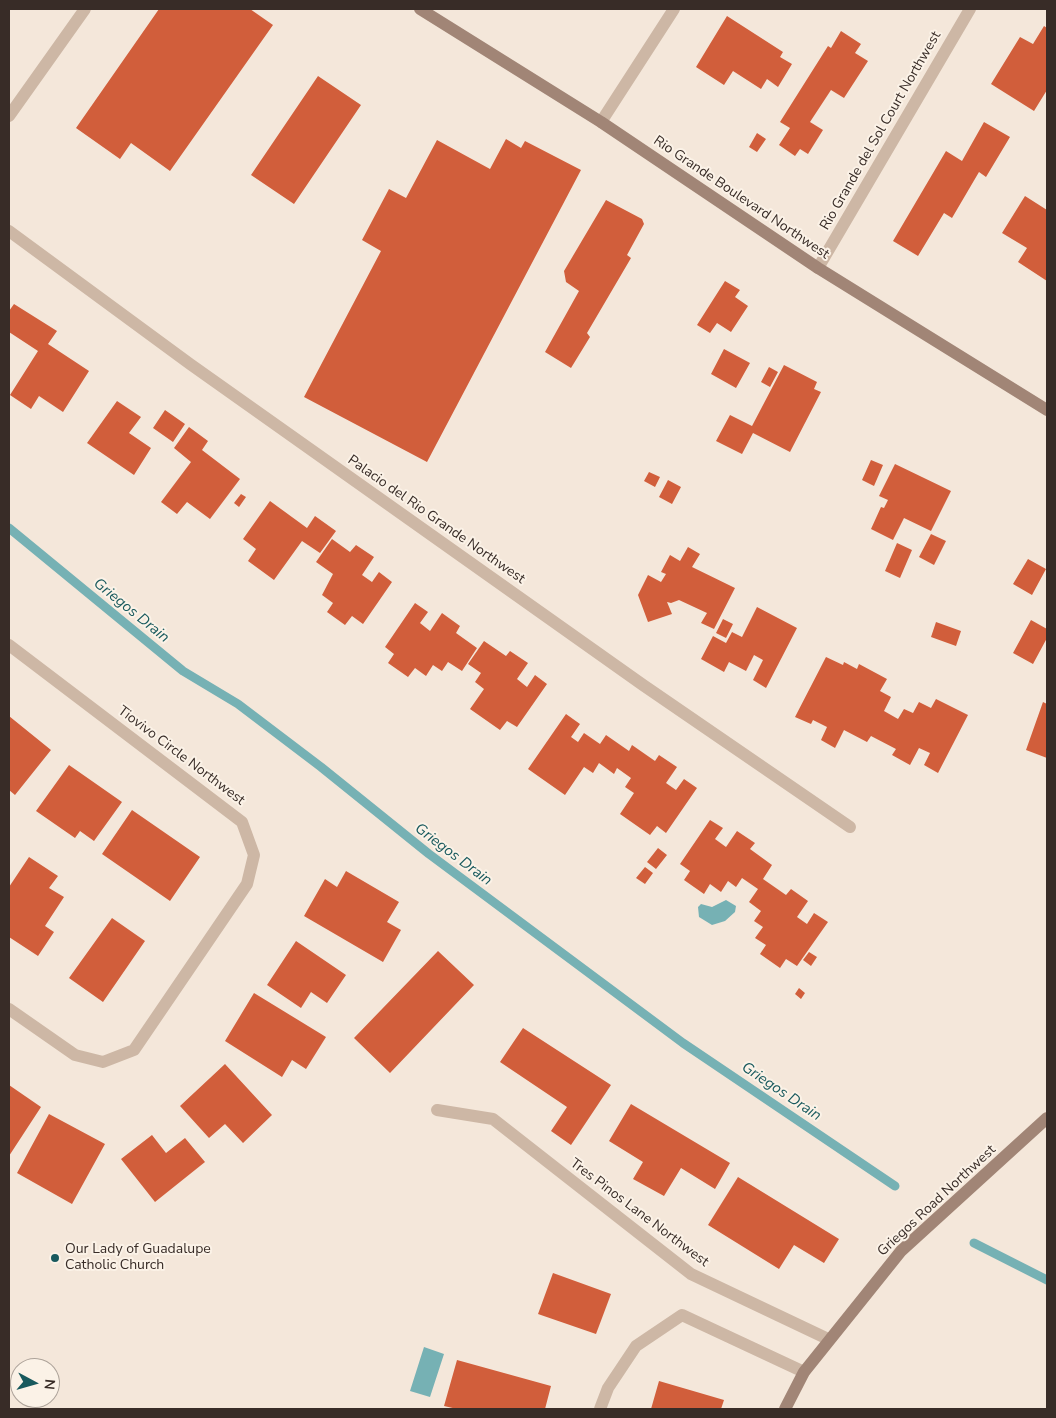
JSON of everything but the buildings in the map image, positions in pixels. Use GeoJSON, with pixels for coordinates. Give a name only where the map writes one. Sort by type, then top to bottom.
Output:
{"type":"FeatureCollection","features":[{"type":"Feature","properties":{"kind":"main road","name":"Rio Grande Boulevard Northwest"},"geometry":{"type":"LineString","coordinates":[[420,9],[601,122],[818,268],[1047,410]]}},
{"type":"Feature","properties":{"kind":"main road","name":"Griegos Road Northwest"},"geometry":{"type":"LineString","coordinates":[[785,1409],[804,1372],[828,1339],[901,1251],[1047,1118]]}},
{"type":"Feature","properties":{"kind":"street"},"geometry":{"type":"LineString","coordinates":[[9,116],[85,9]]}},
{"type":"Feature","properties":{"kind":"street"},"geometry":{"type":"LineString","coordinates":[[601,122],[674,9]]}},
{"type":"Feature","properties":{"kind":"street","name":"Rio Grande del Sol Court Northwest"},"geometry":{"type":"LineString","coordinates":[[818,268],[970,9]]}},
{"type":"Feature","properties":{"kind":"street","name":"Palacio del Rio Grande Northwest"},"geometry":{"type":"LineString","coordinates":[[9,231],[538,611],[850,827]]}},
{"type":"Feature","properties":{"kind":"street","name":"Tiovivo Circle Northwest"},"geometry":{"type":"LineString","coordinates":[[9,645],[242,822],[254,855],[247,884],[134,1050],[104,1062],[75,1055],[9,1009]]}},
{"type":"Feature","properties":{"kind":"street","name":"Tres Pinos Lane Northwest"},"geometry":{"type":"LineString","coordinates":[[437,1110],[492,1118],[691,1274],[828,1339]]}},
{"type":"Feature","properties":{"kind":"street"},"geometry":{"type":"LineString","coordinates":[[600,1409],[608,1388],[636,1346],[682,1315],[804,1372]]}},
{"type":"Feature","properties":{"kind":"water"},"geometry":{"type":"Polygon","coordinates":[[[726,900],[736,906],[735,912],[725,921],[712,925],[699,917],[698,907],[701,904],[712,907],[726,900]]]}},
{"type":"Feature","properties":{"kind":"water"},"geometry":{"type":"Polygon","coordinates":[[[424,1347],[444,1354],[430,1397],[410,1391],[424,1347]]]}},
{"type":"Feature","properties":{"kind":"waterway","name":"Griegos Drain"},"geometry":{"type":"LineString","coordinates":[[9,528],[183,671],[238,704],[321,767],[429,854],[683,1043],[895,1186]]}},
{"type":"Feature","properties":{"kind":"waterway","name":"Griegos Drain"},"geometry":{"type":"LineString","coordinates":[[974,1243],[1047,1280]]}},
{"type":"Feature","properties":{"kind":"place","name":"Our Lady of Guadalupe Catholic Church"},"geometry":{"type":"Point","coordinates":[55,1258]}}]}
